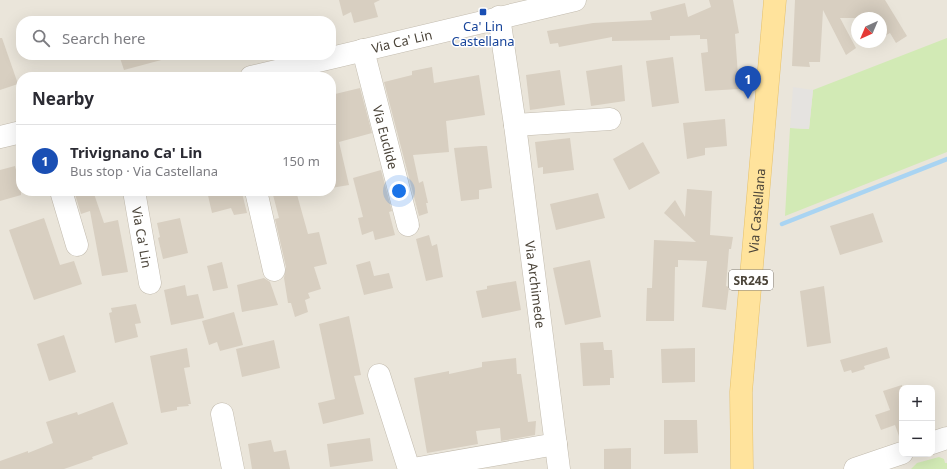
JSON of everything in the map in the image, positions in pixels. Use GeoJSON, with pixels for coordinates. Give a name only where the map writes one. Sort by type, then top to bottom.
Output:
{"type":"FeatureCollection","features":[{"type":"Feature","properties":{"kind":"main road","name":"Via Castellana"},"geometry":{"type":"LineString","coordinates":[[742,469],[741,392],[775,0]]}},
{"type":"Feature","properties":{"kind":"street","name":"Via Ca' Lin"},"geometry":{"type":"LineString","coordinates":[[336,57],[575,0]]}},
{"type":"Feature","properties":{"kind":"street","name":"Via Archimede"},"geometry":{"type":"LineString","coordinates":[[499,17],[515,125],[560,469]]}},
{"type":"Feature","properties":{"kind":"street","name":"Via Euclide"},"geometry":{"type":"LineString","coordinates":[[363,50],[408,225]]}},
{"type":"Feature","properties":{"kind":"street","name":"Via Ca' Lin"},"geometry":{"type":"LineString","coordinates":[[272,72],[322,60]]}},
{"type":"Feature","properties":{"kind":"street"},"geometry":{"type":"LineString","coordinates":[[515,125],[610,119]]}},
{"type":"Feature","properties":{"kind":"street"},"geometry":{"type":"LineString","coordinates":[[0,137],[16,133]]}},
{"type":"Feature","properties":{"kind":"street"},"geometry":{"type":"LineString","coordinates":[[62,196],[77,245]]}},
{"type":"Feature","properties":{"kind":"street","name":"Via Ca' Lin"},"geometry":{"type":"LineString","coordinates":[[135,196],[150,284]]}},
{"type":"Feature","properties":{"kind":"street"},"geometry":{"type":"LineString","coordinates":[[257,196],[274,270]]}},
{"type":"Feature","properties":{"kind":"street"},"geometry":{"type":"LineString","coordinates":[[386,374],[409,469]]}},
{"type":"Feature","properties":{"kind":"street"},"geometry":{"type":"LineString","coordinates":[[222,414],[233,469]]}},
{"type":"Feature","properties":{"kind":"street"},"geometry":{"type":"LineString","coordinates":[[935,442],[947,438]]}},
{"type":"Feature","properties":{"kind":"street"},"geometry":{"type":"LineString","coordinates":[[413,469],[556,444]]}},
{"type":"Feature","properties":{"kind":"street"},"geometry":{"type":"LineString","coordinates":[[855,469],[899,454]]}},
{"type":"Feature","properties":{"kind":"shaded area"},"geometry":{"type":"Polygon","coordinates":[[[0,0],[947,0],[947,469],[0,469],[0,0]]]}},
{"type":"Feature","properties":{"kind":"shaded area"},"geometry":{"type":"Polygon","coordinates":[[[793,87],[813,90],[809,129],[790,128],[793,87]]]}},
{"type":"Feature","properties":{"kind":"green space"},"geometry":{"type":"Polygon","coordinates":[[[947,38],[947,152],[785,216],[790,128],[809,129],[813,90],[947,38]]]}},
{"type":"Feature","properties":{"kind":"green space"},"geometry":{"type":"Polygon","coordinates":[[[939,457],[944,459],[945,463],[947,463],[947,469],[911,469],[917,463],[939,457]]]}},
{"type":"Feature","properties":{"kind":"building"},"geometry":{"type":"Polygon","coordinates":[[[339,0],[380,0],[374,3],[378,17],[354,23],[351,12],[343,16],[339,0]]]}},
{"type":"Feature","properties":{"kind":"building"},"geometry":{"type":"Polygon","coordinates":[[[709,0],[733,0],[739,33],[735,34],[739,89],[705,91],[701,53],[708,52],[707,39],[700,39],[700,35],[670,36],[670,40],[612,41],[612,37],[559,47],[558,43],[550,44],[547,31],[593,23],[652,20],[650,12],[685,3],[688,17],[711,7],[709,0]]]}},
{"type":"Feature","properties":{"kind":"building"},"geometry":{"type":"Polygon","coordinates":[[[795,0],[885,0],[907,36],[896,43],[890,33],[887,35],[887,12],[851,12],[851,18],[840,18],[851,39],[851,48],[856,48],[846,55],[823,10],[820,62],[809,62],[810,67],[792,66],[795,0]]]}},
{"type":"Feature","properties":{"kind":"building"},"geometry":{"type":"Polygon","coordinates":[[[0,38],[2,38],[16,78],[16,85],[0,90],[0,38]]]}},
{"type":"Feature","properties":{"kind":"building"},"geometry":{"type":"Polygon","coordinates":[[[673,57],[679,103],[652,107],[646,61],[673,57]]]}},
{"type":"Feature","properties":{"kind":"building"},"geometry":{"type":"Polygon","coordinates":[[[121,60],[161,60],[124,70],[121,60]]]}},
{"type":"Feature","properties":{"kind":"building"},"geometry":{"type":"Polygon","coordinates":[[[622,65],[625,101],[591,106],[586,71],[622,65]]]}},
{"type":"Feature","properties":{"kind":"building"},"geometry":{"type":"Polygon","coordinates":[[[432,67],[434,83],[479,75],[485,115],[446,121],[449,152],[413,155],[419,183],[423,181],[428,203],[426,203],[428,213],[419,216],[384,82],[412,75],[412,71],[432,67]]]}},
{"type":"Feature","properties":{"kind":"building"},"geometry":{"type":"Polygon","coordinates":[[[560,70],[565,105],[530,110],[526,75],[560,70]]]}},
{"type":"Feature","properties":{"kind":"building"},"geometry":{"type":"Polygon","coordinates":[[[360,88],[372,133],[339,142],[349,185],[336,187],[336,94],[360,88]]]}},
{"type":"Feature","properties":{"kind":"building"},"geometry":{"type":"Polygon","coordinates":[[[725,119],[727,146],[705,148],[705,155],[687,159],[683,123],[725,119]]]}},
{"type":"Feature","properties":{"kind":"building"},"geometry":{"type":"Polygon","coordinates":[[[570,138],[574,170],[543,174],[543,167],[538,168],[535,142],[570,138]]]}},
{"type":"Feature","properties":{"kind":"building"},"geometry":{"type":"Polygon","coordinates":[[[643,142],[660,173],[629,190],[613,159],[643,142]]]}},
{"type":"Feature","properties":{"kind":"building"},"geometry":{"type":"Polygon","coordinates":[[[487,146],[492,188],[479,190],[479,199],[461,201],[454,148],[487,146]]]}},
{"type":"Feature","properties":{"kind":"building"},"geometry":{"type":"Polygon","coordinates":[[[15,166],[16,196],[18,196],[0,201],[0,170],[15,166]]]}},
{"type":"Feature","properties":{"kind":"building"},"geometry":{"type":"Polygon","coordinates":[[[381,170],[392,211],[389,212],[395,235],[375,240],[373,231],[362,235],[358,218],[363,217],[353,178],[381,170]]]}},
{"type":"Feature","properties":{"kind":"building"},"geometry":{"type":"Polygon","coordinates":[[[687,189],[712,191],[710,235],[733,237],[731,249],[729,249],[726,286],[729,287],[726,310],[702,307],[707,261],[678,260],[678,267],[675,267],[674,321],[646,321],[647,288],[652,288],[654,240],[696,242],[664,213],[675,200],[685,217],[687,189]]]}},
{"type":"Feature","properties":{"kind":"building"},"geometry":{"type":"Polygon","coordinates":[[[598,193],[605,218],[556,230],[550,204],[598,193]]]}},
{"type":"Feature","properties":{"kind":"building"},"geometry":{"type":"Polygon","coordinates":[[[76,196],[95,196],[104,223],[118,220],[128,272],[102,276],[90,211],[81,214],[76,196]]]}},
{"type":"Feature","properties":{"kind":"building"},"geometry":{"type":"Polygon","coordinates":[[[208,196],[243,196],[247,213],[234,215],[231,208],[212,213],[208,196]]]}},
{"type":"Feature","properties":{"kind":"building"},"geometry":{"type":"Polygon","coordinates":[[[273,196],[297,196],[308,234],[319,232],[327,264],[314,267],[321,289],[308,293],[310,298],[305,300],[308,312],[295,317],[291,303],[288,303],[284,278],[286,267],[275,219],[279,218],[273,196]]]}},
{"type":"Feature","properties":{"kind":"building"},"geometry":{"type":"Polygon","coordinates":[[[873,213],[883,242],[840,255],[830,226],[873,213]]]}},
{"type":"Feature","properties":{"kind":"building"},"geometry":{"type":"Polygon","coordinates":[[[44,218],[60,265],[74,261],[82,284],[34,300],[9,230],[44,218]]]}},
{"type":"Feature","properties":{"kind":"building"},"geometry":{"type":"Polygon","coordinates":[[[180,218],[188,253],[163,259],[158,238],[160,237],[157,223],[180,218]]]}},
{"type":"Feature","properties":{"kind":"building"},"geometry":{"type":"Polygon","coordinates":[[[429,235],[432,246],[437,244],[443,277],[426,281],[416,239],[429,235]]]}},
{"type":"Feature","properties":{"kind":"building"},"geometry":{"type":"Polygon","coordinates":[[[590,260],[601,317],[565,325],[553,268],[590,260]]]}},
{"type":"Feature","properties":{"kind":"building"},"geometry":{"type":"Polygon","coordinates":[[[370,261],[374,276],[389,273],[393,288],[364,295],[356,265],[370,261]]]}},
{"type":"Feature","properties":{"kind":"building"},"geometry":{"type":"Polygon","coordinates":[[[222,262],[228,288],[213,291],[207,266],[222,262]]]}},
{"type":"Feature","properties":{"kind":"building"},"geometry":{"type":"Polygon","coordinates":[[[264,278],[270,282],[278,305],[242,312],[237,285],[264,278]]]}},
{"type":"Feature","properties":{"kind":"building"},"geometry":{"type":"Polygon","coordinates":[[[516,281],[521,310],[482,318],[476,291],[487,289],[487,286],[516,281]]]}},
{"type":"Feature","properties":{"kind":"building"},"geometry":{"type":"Polygon","coordinates":[[[185,285],[187,296],[198,294],[204,318],[171,325],[164,290],[185,285]]]}},
{"type":"Feature","properties":{"kind":"building"},"geometry":{"type":"Polygon","coordinates":[[[824,286],[831,343],[807,347],[800,291],[824,286]]]}},
{"type":"Feature","properties":{"kind":"building"},"geometry":{"type":"Polygon","coordinates":[[[136,304],[141,323],[135,324],[138,337],[115,343],[109,313],[112,312],[111,308],[136,304]]]}},
{"type":"Feature","properties":{"kind":"building"},"geometry":{"type":"Polygon","coordinates":[[[234,312],[243,345],[220,351],[217,342],[209,345],[202,321],[234,312]]]}},
{"type":"Feature","properties":{"kind":"building"},"geometry":{"type":"Polygon","coordinates":[[[349,316],[361,375],[354,376],[364,414],[323,424],[318,403],[335,399],[319,324],[349,316]]]}},
{"type":"Feature","properties":{"kind":"building"},"geometry":{"type":"Polygon","coordinates":[[[64,335],[76,372],[49,381],[37,344],[64,335]]]}},
{"type":"Feature","properties":{"kind":"building"},"geometry":{"type":"Polygon","coordinates":[[[274,340],[280,368],[242,377],[236,349],[274,340]]]}},
{"type":"Feature","properties":{"kind":"building"},"geometry":{"type":"Polygon","coordinates":[[[603,342],[604,350],[612,350],[614,378],[610,378],[610,385],[583,386],[580,343],[603,342]]]}},
{"type":"Feature","properties":{"kind":"building"},"geometry":{"type":"Polygon","coordinates":[[[887,347],[890,358],[864,366],[865,369],[852,373],[851,370],[844,372],[840,360],[887,347]]]}},
{"type":"Feature","properties":{"kind":"building"},"geometry":{"type":"Polygon","coordinates":[[[187,348],[190,367],[184,368],[191,404],[188,404],[189,406],[177,407],[177,410],[161,413],[150,356],[187,348]]]}},
{"type":"Feature","properties":{"kind":"building"},"geometry":{"type":"Polygon","coordinates":[[[695,348],[695,382],[662,383],[661,349],[695,348]]]}},
{"type":"Feature","properties":{"kind":"building"},"geometry":{"type":"Polygon","coordinates":[[[516,358],[517,374],[521,374],[528,422],[536,421],[535,435],[501,441],[500,428],[476,431],[478,444],[427,453],[414,378],[449,371],[449,374],[482,367],[482,362],[516,358]]]}},
{"type":"Feature","properties":{"kind":"building"},"geometry":{"type":"Polygon","coordinates":[[[899,386],[899,436],[895,425],[881,430],[875,415],[890,410],[883,391],[899,386]]]}},
{"type":"Feature","properties":{"kind":"building"},"geometry":{"type":"Polygon","coordinates":[[[113,402],[128,444],[92,457],[93,459],[64,469],[0,469],[0,461],[28,451],[28,453],[53,443],[46,422],[77,412],[78,415],[113,402]]]}},
{"type":"Feature","properties":{"kind":"building"},"geometry":{"type":"Polygon","coordinates":[[[664,420],[697,420],[698,453],[664,454],[664,420]]]}},
{"type":"Feature","properties":{"kind":"building"},"geometry":{"type":"Polygon","coordinates":[[[370,438],[373,461],[330,467],[327,444],[370,438]]]}},
{"type":"Feature","properties":{"kind":"building"},"geometry":{"type":"Polygon","coordinates":[[[271,440],[274,452],[286,450],[290,469],[252,469],[248,444],[271,440]]]}},
{"type":"Feature","properties":{"kind":"building"},"geometry":{"type":"Polygon","coordinates":[[[631,448],[631,469],[604,469],[604,449],[631,448]]]}},
{"type":"Feature","properties":{"kind":"waterway"},"geometry":{"type":"LineString","coordinates":[[782,224],[947,159]]}},
{"type":"Feature","properties":{"kind":"place","name":"Ca' Lin Castellana"},"geometry":{"type":"Point","coordinates":[483,12]}},
{"type":"Feature","properties":{"kind":"place","name":"Trivignano Ca' Lin"},"geometry":{"type":"Point","coordinates":[748,99]}}]}
